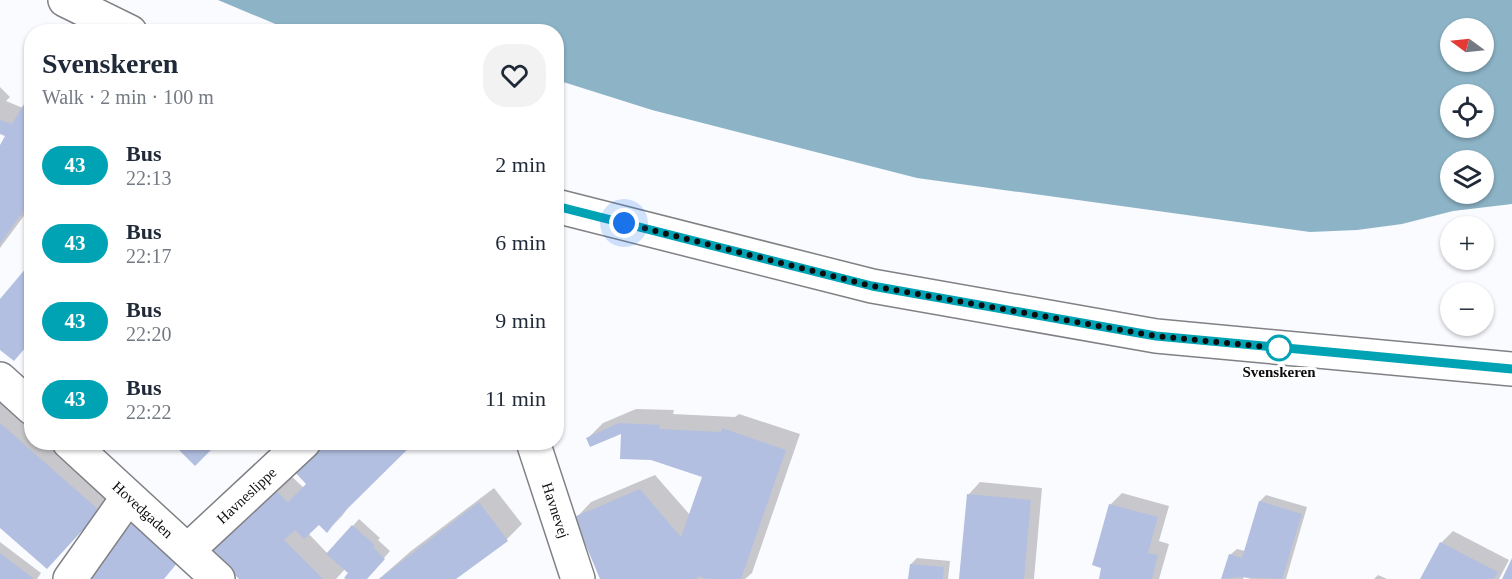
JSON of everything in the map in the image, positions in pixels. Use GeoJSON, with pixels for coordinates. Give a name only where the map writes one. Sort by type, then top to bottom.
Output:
{"type":"FeatureCollection","features":[{"type":"Feature","properties":{"kind":"street"},"geometry":{"type":"LineString","coordinates":[[65,0],[114,24]]}},
{"type":"Feature","properties":{"kind":"street"},"geometry":{"type":"LineString","coordinates":[[564,208],[872,286],[1144,334],[1512,369]]}},
{"type":"Feature","properties":{"kind":"street"},"geometry":{"type":"LineString","coordinates":[[0,379],[24,401]]}},
{"type":"Feature","properties":{"kind":"street","name":"Hovedgaden"},"geometry":{"type":"LineString","coordinates":[[78,450],[218,579]]}},
{"type":"Feature","properties":{"kind":"street","name":"Havneslippe"},"geometry":{"type":"LineString","coordinates":[[188,550],[295,450]]}},
{"type":"Feature","properties":{"kind":"street","name":"Havnevej"},"geometry":{"type":"LineString","coordinates":[[536,450],[578,579]]}},
{"type":"Feature","properties":{"kind":"street"},"geometry":{"type":"LineString","coordinates":[[70,579],[128,497]]}},
{"type":"Feature","properties":{"kind":"water"},"geometry":{"type":"Polygon","coordinates":[[[218,0],[1512,0],[1512,204],[1453,211],[1402,224],[1357,230],[1310,232],[917,178],[652,110],[564,82],[564,24],[275,24],[218,0]]]}},
{"type":"Feature","properties":{"kind":"building"},"geometry":{"type":"Polygon","coordinates":[[[24,104],[24,210],[0,244],[0,145],[5,136],[0,134],[0,120],[12,124],[24,104]]]}},
{"type":"Feature","properties":{"kind":"building"},"geometry":{"type":"Polygon","coordinates":[[[24,270],[24,349],[14,361],[0,350],[0,299],[24,270]]]}},
{"type":"Feature","properties":{"kind":"building"},"geometry":{"type":"Polygon","coordinates":[[[0,423],[24,444],[24,450],[31,450],[100,511],[47,569],[0,528],[0,423]]]}},
{"type":"Feature","properties":{"kind":"building"},"geometry":{"type":"Polygon","coordinates":[[[619,423],[660,425],[659,429],[721,432],[722,428],[786,450],[741,579],[707,579],[698,576],[697,579],[600,579],[574,517],[640,489],[681,537],[702,477],[651,460],[620,459],[621,434],[590,447],[586,438],[619,423]]]}},
{"type":"Feature","properties":{"kind":"building"},"geometry":{"type":"Polygon","coordinates":[[[179,450],[211,450],[195,466],[179,450]]]}},
{"type":"Feature","properties":{"kind":"building"},"geometry":{"type":"Polygon","coordinates":[[[316,450],[407,450],[339,517],[327,533],[319,525],[304,539],[295,530],[284,540],[323,579],[239,579],[208,548],[273,488],[288,502],[306,484],[294,471],[316,450]]]}},
{"type":"Feature","properties":{"kind":"building"},"geometry":{"type":"Polygon","coordinates":[[[967,494],[1031,500],[1024,579],[959,579],[967,494]]]}},
{"type":"Feature","properties":{"kind":"building"},"geometry":{"type":"Polygon","coordinates":[[[1259,501],[1302,514],[1282,579],[1240,577],[1221,579],[1229,554],[1242,558],[1259,501]]]}},
{"type":"Feature","properties":{"kind":"building"},"geometry":{"type":"Polygon","coordinates":[[[479,502],[508,541],[456,579],[379,579],[479,502]]]}},
{"type":"Feature","properties":{"kind":"building"},"geometry":{"type":"Polygon","coordinates":[[[1109,504],[1158,517],[1148,553],[1158,555],[1152,579],[1099,579],[1101,568],[1092,565],[1109,504]]]}},
{"type":"Feature","properties":{"kind":"building"},"geometry":{"type":"Polygon","coordinates":[[[132,523],[178,562],[164,579],[84,579],[132,523]]]}},
{"type":"Feature","properties":{"kind":"building"},"geometry":{"type":"Polygon","coordinates":[[[352,525],[375,545],[373,547],[385,559],[367,579],[344,578],[348,573],[326,554],[352,525]]]}},
{"type":"Feature","properties":{"kind":"building"},"geometry":{"type":"Polygon","coordinates":[[[1440,542],[1498,572],[1494,579],[1420,579],[1440,542]]]}},
{"type":"Feature","properties":{"kind":"building"},"geometry":{"type":"Polygon","coordinates":[[[0,553],[34,579],[0,579],[0,553]]]}},
{"type":"Feature","properties":{"kind":"building"},"geometry":{"type":"Polygon","coordinates":[[[1512,558],[1512,579],[1502,579],[1512,558]]]}},
{"type":"Feature","properties":{"kind":"building"},"geometry":{"type":"Polygon","coordinates":[[[910,564],[944,567],[943,579],[908,579],[910,564]]]}},
{"type":"Feature","properties":{"kind":"bus line","name":"43"},"geometry":{"type":"LineString","coordinates":[[564,208],[872,286],[1156,336],[1512,369]]}},
{"type":"Feature","properties":{"kind":"place","name":"Svenskeren"},"geometry":{"type":"Point","coordinates":[1279,348]}},
{"type":"Feature","properties":{"kind":"route"},"geometry":{"type":"LineString","coordinates":[[624,223],[872,286],[1156,336],[1288,349],[1279,348]]}}]}
